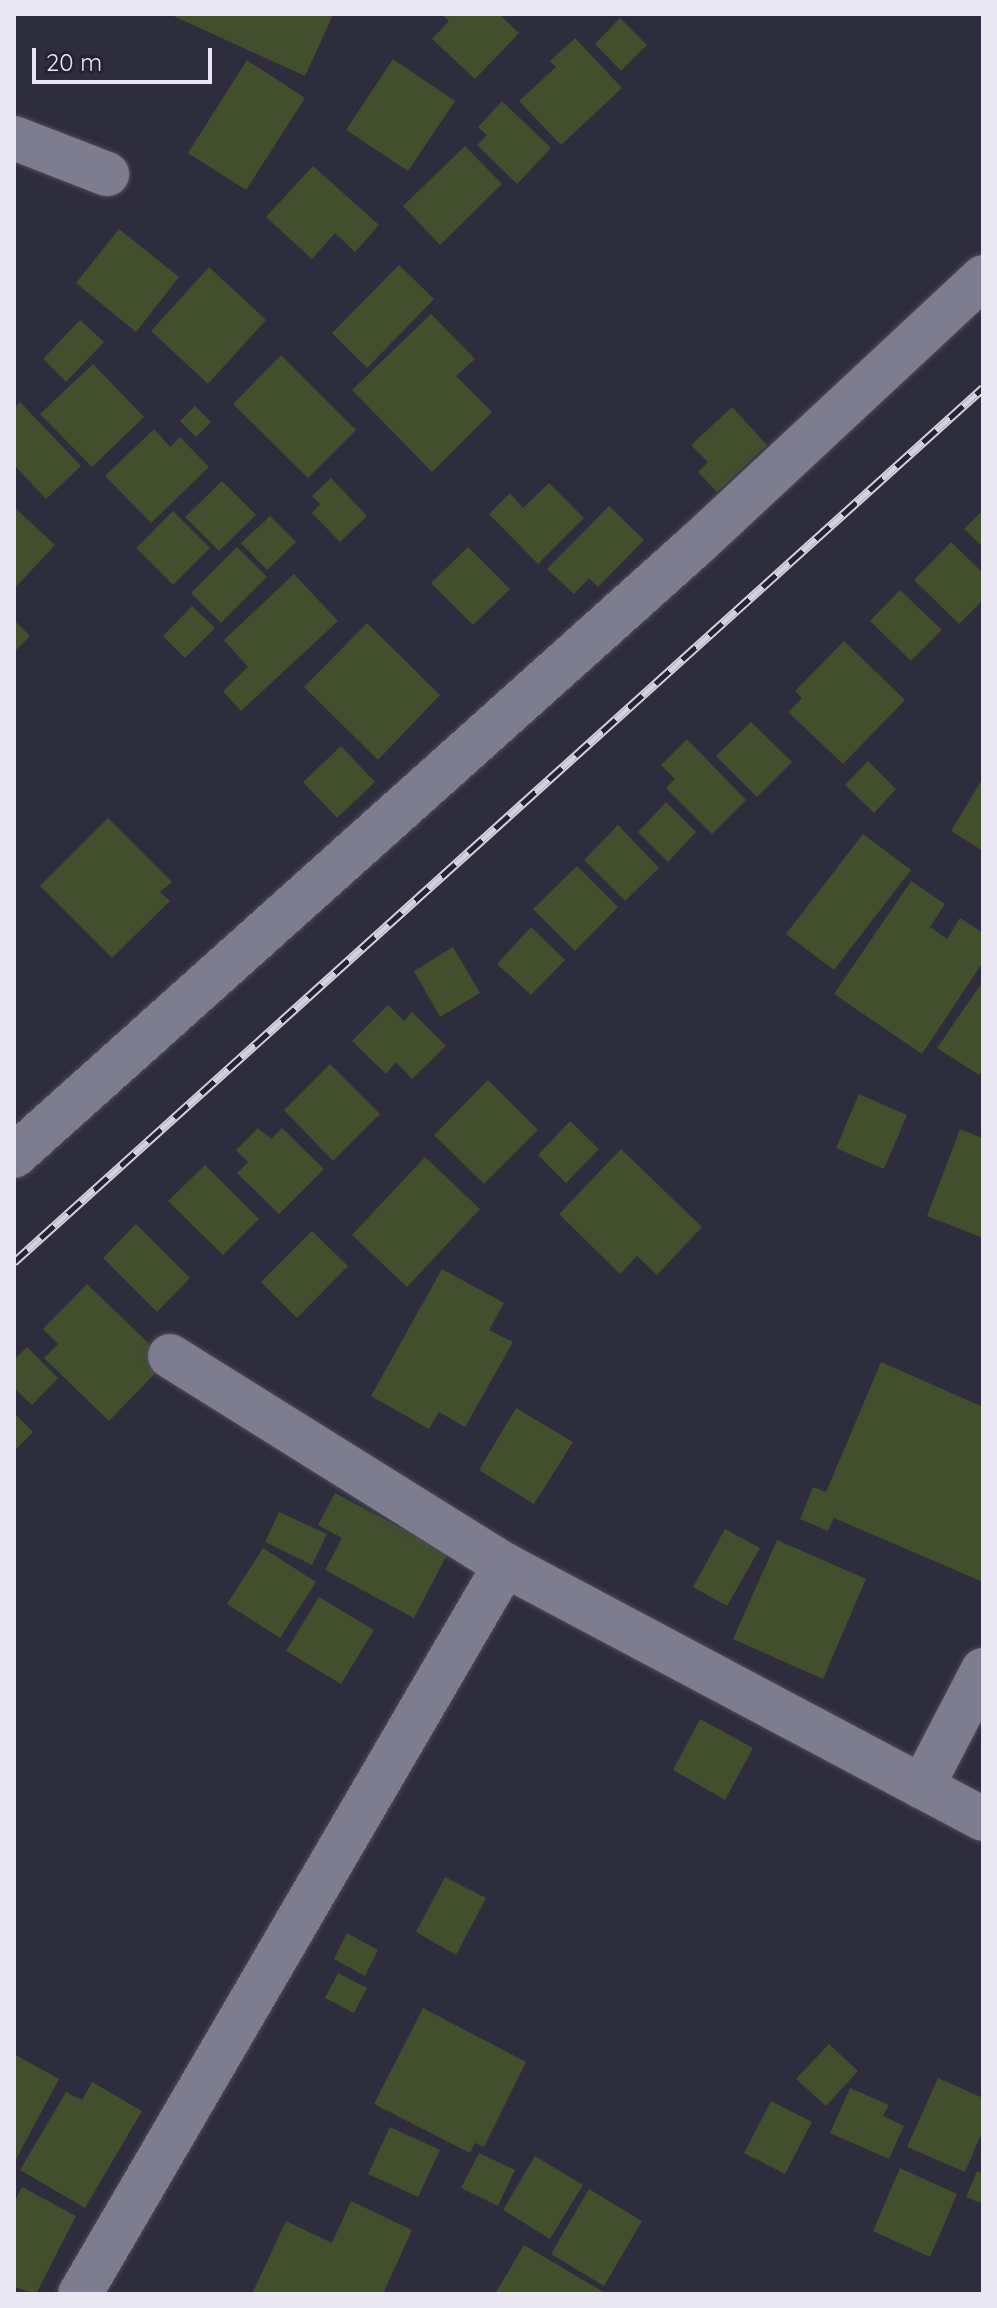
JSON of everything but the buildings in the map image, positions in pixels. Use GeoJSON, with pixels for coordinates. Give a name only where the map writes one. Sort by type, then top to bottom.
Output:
{"type":"FeatureCollection","features":[{"type":"Feature","properties":{"kind":"street"},"geometry":{"type":"LineString","coordinates":[[14,138],[107,174]]}},
{"type":"Feature","properties":{"kind":"street"},"geometry":{"type":"LineString","coordinates":[[14,1156],[698,543],[983,277]]}},
{"type":"Feature","properties":{"kind":"street"},"geometry":{"type":"LineString","coordinates":[[170,1356],[505,1565],[983,1819]]}},
{"type":"Feature","properties":{"kind":"street"},"geometry":{"type":"LineString","coordinates":[[80,2294],[505,1565]]}},
{"type":"Feature","properties":{"kind":"street"},"geometry":{"type":"LineString","coordinates":[[922,1787],[983,1670]]}},
{"type":"Feature","properties":{"kind":"railway"},"geometry":{"type":"LineString","coordinates":[[14,1262],[983,388]]}}]}
